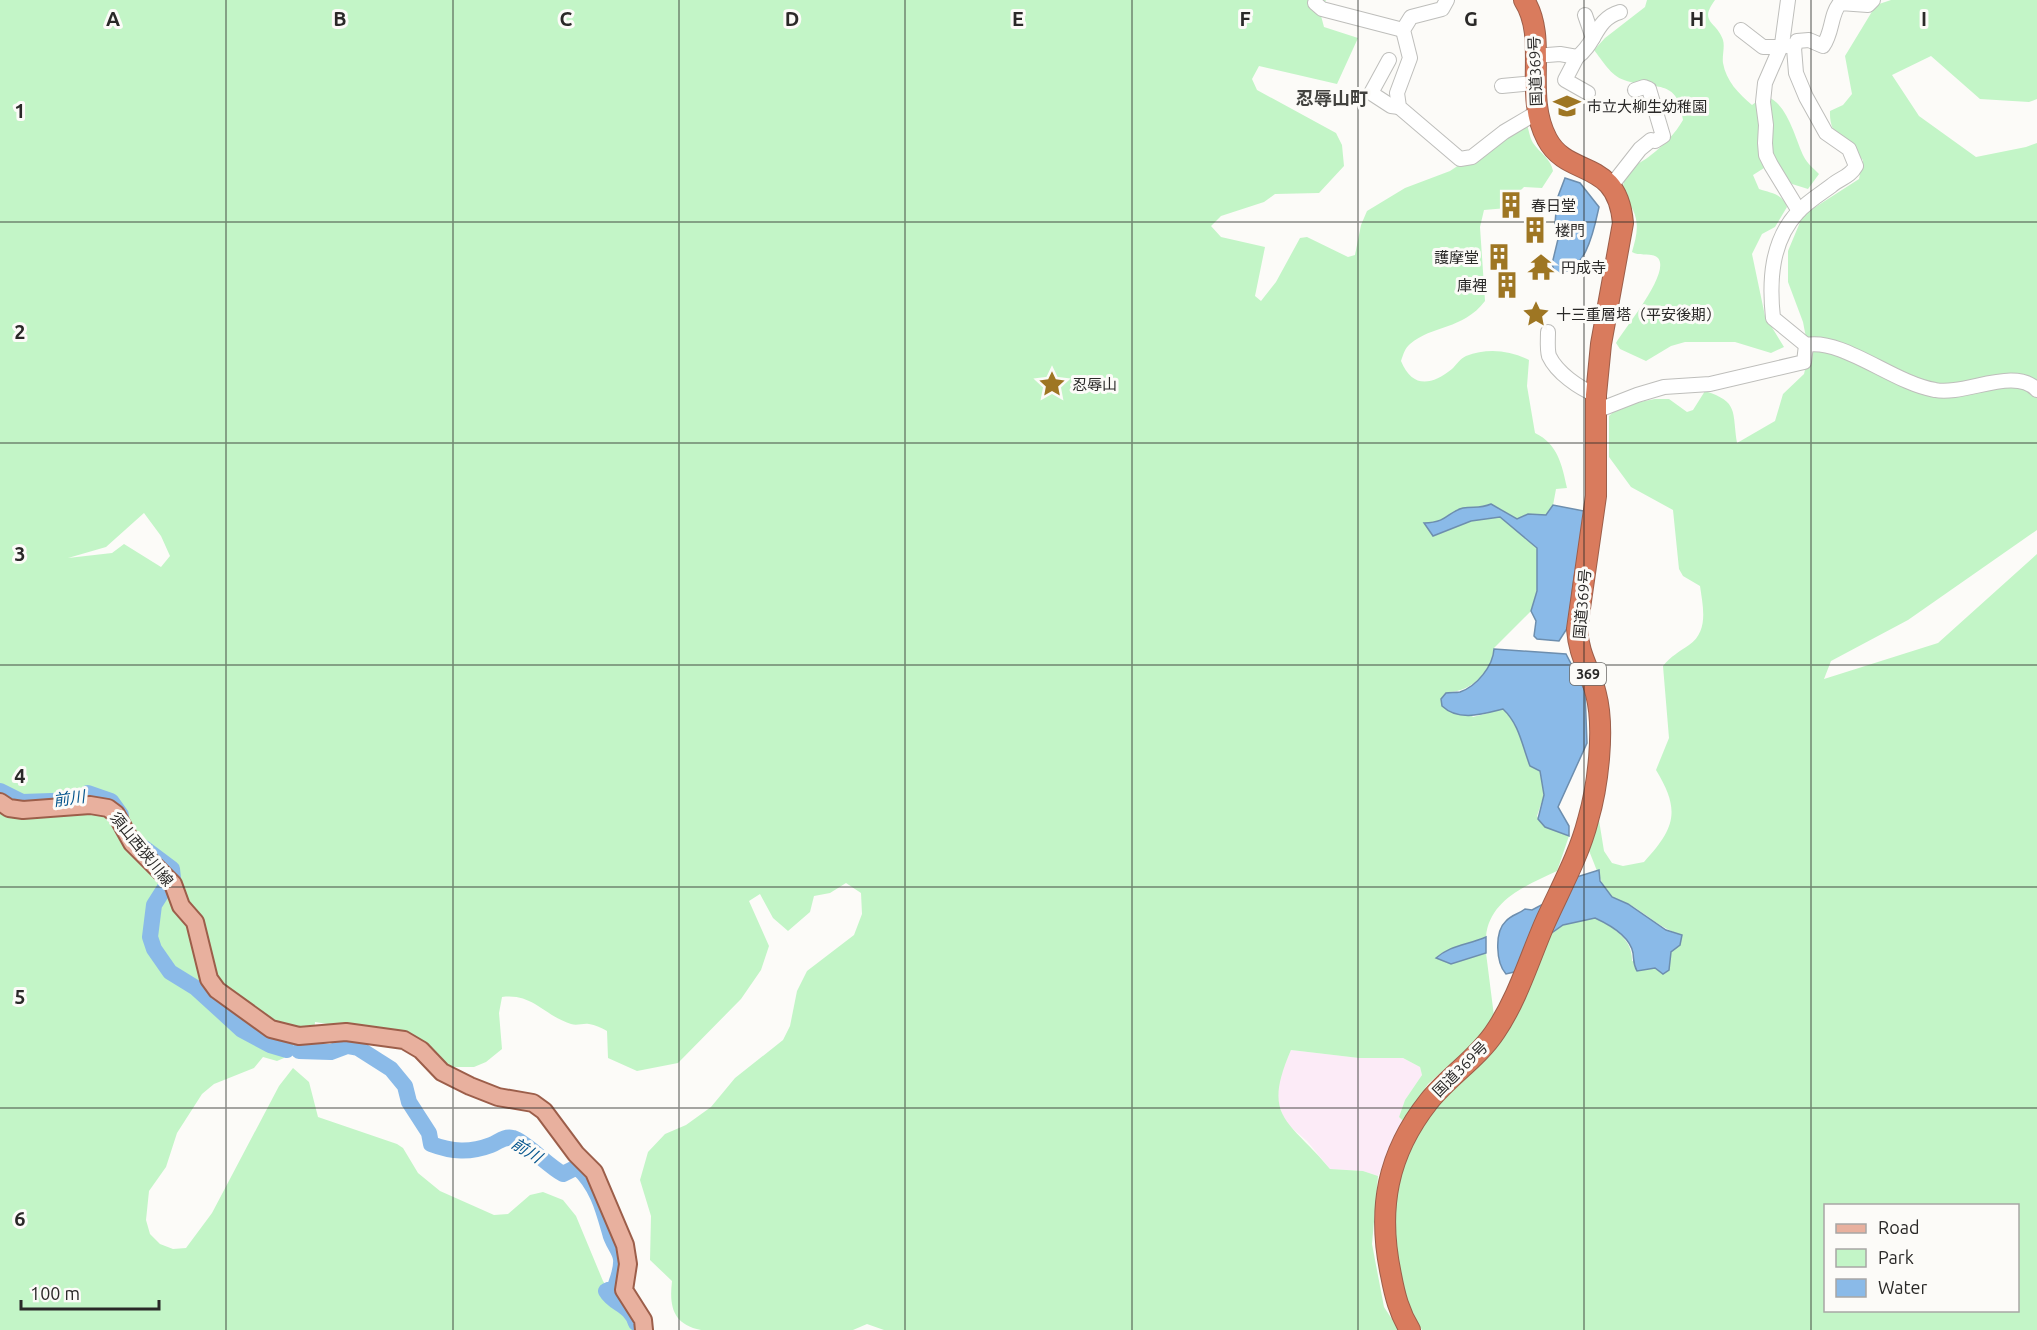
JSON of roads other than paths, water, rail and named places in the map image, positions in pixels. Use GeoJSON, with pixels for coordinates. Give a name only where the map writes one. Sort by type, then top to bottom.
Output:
{"type":"FeatureCollection","features":[{"type":"Feature","properties":{"kind":"highway","name":"国道369号"},"geometry":{"type":"LineString","coordinates":[[1410,1330],[1400,1314],[1386,1250],[1383,1213],[1391,1171],[1410,1127],[1429,1101],[1482,1048],[1504,1018],[1588,821],[1598,765],[1600,720],[1596,694],[1579,650],[1577,629],[1596,496],[1596,403],[1606,305],[1623,223],[1622,204],[1611,186],[1560,154],[1548,142],[1536,113],[1534,34],[1530,10],[1524,0]]}},
{"type":"Feature","properties":{"kind":"main road","name":"須山西狭川線"},"geometry":{"type":"LineString","coordinates":[[0,802],[9,808],[23,810],[90,805],[108,808],[116,814],[132,843],[173,884],[181,906],[195,922],[209,979],[218,990],[271,1029],[299,1036],[346,1032],[404,1040],[421,1050],[442,1071],[470,1086],[498,1097],[533,1103],[544,1111],[576,1154],[594,1172],[625,1245],[628,1264],[624,1290],[643,1320],[644,1330]]}},
{"type":"Feature","properties":{"kind":"street"},"geometry":{"type":"LineString","coordinates":[[1399,107],[1397,93],[1410,58],[1403,30],[1411,17],[1442,9],[1447,0]]}},
{"type":"Feature","properties":{"kind":"street"},"geometry":{"type":"LineString","coordinates":[[1788,0],[1786,46],[1796,73],[1826,133],[1849,149],[1856,166],[1853,171],[1799,210],[1779,238],[1770,293],[1773,318],[1806,345],[1829,345],[1925,389],[1946,393],[2002,380],[2017,381],[2033,386],[2037,390]]}},
{"type":"Feature","properties":{"kind":"street"},"geometry":{"type":"LineString","coordinates":[[1741,30],[1758,50],[1809,40],[1823,46],[1831,34],[1834,10],[1840,3],[1868,5],[1873,0]]}},
{"type":"Feature","properties":{"kind":"street"},"geometry":{"type":"LineString","coordinates":[[1315,3],[1322,9],[1403,30]]}},
{"type":"Feature","properties":{"kind":"street"},"geometry":{"type":"LineString","coordinates":[[1588,93],[1565,80],[1577,57],[1588,50],[1598,26],[1612,14],[1620,12]]}},
{"type":"Feature","properties":{"kind":"street"},"geometry":{"type":"LineString","coordinates":[[1585,15],[1593,38]]}},
{"type":"Feature","properties":{"kind":"street"},"geometry":{"type":"LineString","coordinates":[[1786,46],[1765,83],[1763,102],[1766,155],[1799,210]]}},
{"type":"Feature","properties":{"kind":"street"},"geometry":{"type":"LineString","coordinates":[[1534,56],[1577,57]]}},
{"type":"Feature","properties":{"kind":"street"},"geometry":{"type":"LineString","coordinates":[[1389,60],[1371,93],[1391,106],[1399,107],[1460,159],[1472,157],[1504,132],[1536,113]]}},
{"type":"Feature","properties":{"kind":"street"},"geometry":{"type":"LineString","coordinates":[[1502,86],[1534,83]]}},
{"type":"Feature","properties":{"kind":"street"},"geometry":{"type":"LineString","coordinates":[[1611,186],[1640,149],[1652,140],[1655,141],[1663,136],[1649,89],[1644,87],[1635,90]]}},
{"type":"Feature","properties":{"kind":"street"},"geometry":{"type":"LineString","coordinates":[[1824,140],[1841,152],[1853,171]]}},
{"type":"Feature","properties":{"kind":"street"},"geometry":{"type":"LineString","coordinates":[[1548,332],[1548,354],[1557,368],[1582,388],[1596,403],[1664,387],[1710,384],[1804,362],[1806,345]]}},
{"type":"Feature","properties":{"kind":"water"},"geometry":{"type":"Polygon","coordinates":[[[1565,178],[1580,183],[1599,207],[1591,238],[1581,259],[1566,271],[1555,273],[1552,264],[1559,235],[1555,224],[1557,199],[1565,178]]]}},
{"type":"Feature","properties":{"kind":"water"},"geometry":{"type":"Polygon","coordinates":[[[1491,504],[1517,519],[1528,514],[1546,515],[1553,505],[1589,512],[1574,578],[1568,627],[1559,641],[1537,639],[1534,636],[1536,621],[1531,611],[1537,591],[1537,548],[1500,517],[1471,521],[1433,536],[1424,523],[1438,521],[1463,508],[1491,504]]]}},
{"type":"Feature","properties":{"kind":"water"},"geometry":{"type":"Polygon","coordinates":[[[1494,649],[1566,654],[1585,691],[1587,743],[1558,807],[1569,826],[1569,836],[1545,827],[1538,819],[1544,795],[1540,771],[1530,766],[1517,729],[1509,715],[1503,709],[1463,715],[1449,711],[1442,706],[1441,699],[1446,693],[1460,692],[1483,675],[1491,662],[1494,649]]]}},
{"type":"Feature","properties":{"kind":"water"},"geometry":{"type":"Polygon","coordinates":[[[1599,870],[1600,881],[1612,897],[1628,904],[1666,930],[1682,935],[1680,945],[1671,952],[1669,970],[1663,974],[1655,968],[1637,971],[1628,941],[1612,927],[1595,918],[1563,925],[1543,939],[1570,879],[1599,870]]]}},
{"type":"Feature","properties":{"kind":"water"},"geometry":{"type":"Polygon","coordinates":[[[1549,901],[1521,964],[1514,972],[1506,974],[1498,955],[1498,940],[1502,926],[1510,917],[1525,909],[1532,910],[1549,901]]]}},
{"type":"Feature","properties":{"kind":"water"},"geometry":{"type":"Polygon","coordinates":[[[1486,937],[1486,953],[1451,964],[1436,958],[1453,948],[1486,937]]]}},
{"type":"Feature","properties":{"kind":"waterway","name":"前川"},"geometry":{"type":"LineString","coordinates":[[0,791],[22,802],[81,800],[88,793],[111,801],[121,815]]}},
{"type":"Feature","properties":{"kind":"waterway","name":"前川"},"geometry":{"type":"LineString","coordinates":[[144,848],[172,869],[173,878]]}},
{"type":"Feature","properties":{"kind":"waterway","name":"前川"},"geometry":{"type":"LineString","coordinates":[[166,886],[154,905],[150,937],[154,949],[170,972],[196,988],[242,1030],[270,1045],[287,1050]]}},
{"type":"Feature","properties":{"kind":"waterway","name":"前川"},"geometry":{"type":"LineString","coordinates":[[299,1051],[331,1052],[347,1046],[358,1048],[391,1069],[405,1086],[409,1102],[429,1133],[431,1144],[446,1149],[468,1150],[483,1148],[504,1139],[513,1138],[563,1174],[577,1167],[594,1189],[620,1256],[620,1270],[615,1287],[606,1291],[630,1312],[636,1323]]}},
{"type":"Feature","properties":{"kind":"place","name":"市立大柳生幼稚園"},"geometry":{"type":"Point","coordinates":[1567,106]}},
{"type":"Feature","properties":{"kind":"place","name":"春日堂"},"geometry":{"type":"Point","coordinates":[1511,205]}},
{"type":"Feature","properties":{"kind":"place","name":"楼門"},"geometry":{"type":"Point","coordinates":[1535,230]}},
{"type":"Feature","properties":{"kind":"place","name":"護摩堂"},"geometry":{"type":"Point","coordinates":[1499,257]}},
{"type":"Feature","properties":{"kind":"place","name":"円成寺"},"geometry":{"type":"Point","coordinates":[1541,267]}},
{"type":"Feature","properties":{"kind":"place","name":"庫裡"},"geometry":{"type":"Point","coordinates":[1507,285]}},
{"type":"Feature","properties":{"kind":"place","name":"十三重層塔（平安後期）"},"geometry":{"type":"Point","coordinates":[1536,314]}},
{"type":"Feature","properties":{"kind":"place","name":"忍辱山"},"geometry":{"type":"Point","coordinates":[1052,384]}},
{"type":"Feature","properties":{"kind":"district","name":"忍辱山町"},"geometry":{"type":"Point","coordinates":[1332,98]}}]}
